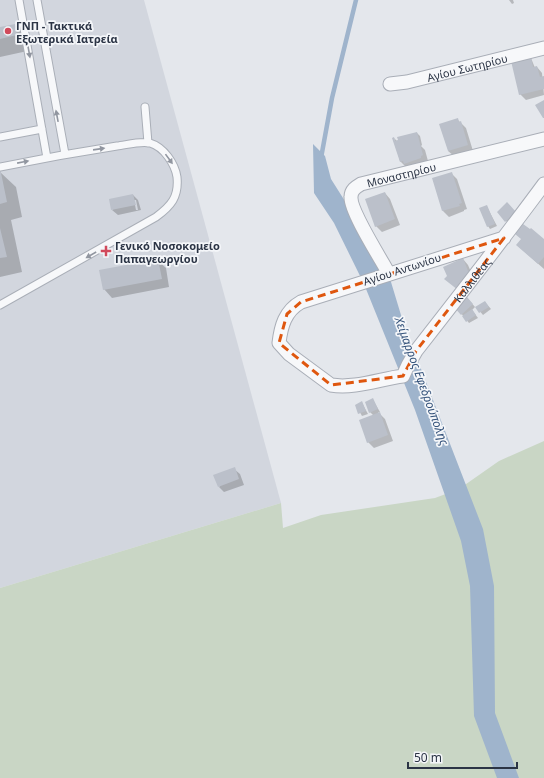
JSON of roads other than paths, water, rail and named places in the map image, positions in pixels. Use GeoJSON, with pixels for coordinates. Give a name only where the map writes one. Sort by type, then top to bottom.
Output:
{"type":"FeatureCollection","features":[{"type":"Feature","properties":{"kind":"street","name":"Αγίου Σωτηρίου"},"geometry":{"type":"LineString","coordinates":[[390,84],[407,82],[544,48]]}},
{"type":"Feature","properties":{"kind":"street","name":"Μοναστηρίου"},"geometry":{"type":"LineString","coordinates":[[389,274],[359,220],[351,201],[350,195],[354,188],[362,184],[544,140]]}},
{"type":"Feature","properties":{"kind":"street","name":"Καλλιθέας"},"geometry":{"type":"LineString","coordinates":[[301,302],[293,306],[287,314],[280,329],[279,343],[289,354],[331,385],[338,386],[403,376],[416,351],[544,184]]}},
{"type":"Feature","properties":{"kind":"street","name":"Αγίου Αντωνίου"},"geometry":{"type":"LineString","coordinates":[[301,302],[504,238]]}},
{"type":"Feature","properties":{"kind":"lane"},"geometry":{"type":"LineString","coordinates":[[20,0],[47,158]]}},
{"type":"Feature","properties":{"kind":"lane"},"geometry":{"type":"LineString","coordinates":[[37,0],[65,154]]}},
{"type":"Feature","properties":{"kind":"lane"},"geometry":{"type":"LineString","coordinates":[[145,107],[148,143]]}},
{"type":"Feature","properties":{"kind":"lane"},"geometry":{"type":"LineString","coordinates":[[0,137],[42,129]]}},
{"type":"Feature","properties":{"kind":"lane"},"geometry":{"type":"LineString","coordinates":[[0,167],[65,154],[148,143],[154,145],[166,155],[176,171],[176,196],[168,208],[94,253],[0,305]]}},
{"type":"Feature","properties":{"kind":"water"},"geometry":{"type":"Polygon","coordinates":[[[313,144],[325,156],[331,179],[372,244],[391,282],[404,325],[483,529],[494,586],[495,713],[519,778],[497,778],[474,716],[470,586],[461,541],[415,410],[364,284],[334,223],[314,193],[313,144]]]}},
{"type":"Feature","properties":{"kind":"waterway","name":"Χείμαρρος Εφεδρούπολης"},"geometry":{"type":"LineString","coordinates":[[321,158],[332,98],[356,0]]}},
{"type":"Feature","properties":{"kind":"place","name":"ΓΝΠ - Τακτικά Εξωτερικά Ιατρεία"},"geometry":{"type":"Point","coordinates":[8,31]}},
{"type":"Feature","properties":{"kind":"place","name":"Γενικό Νοσοκομείο Παπαγεωργίου"},"geometry":{"type":"Point","coordinates":[106,251]}}]}
